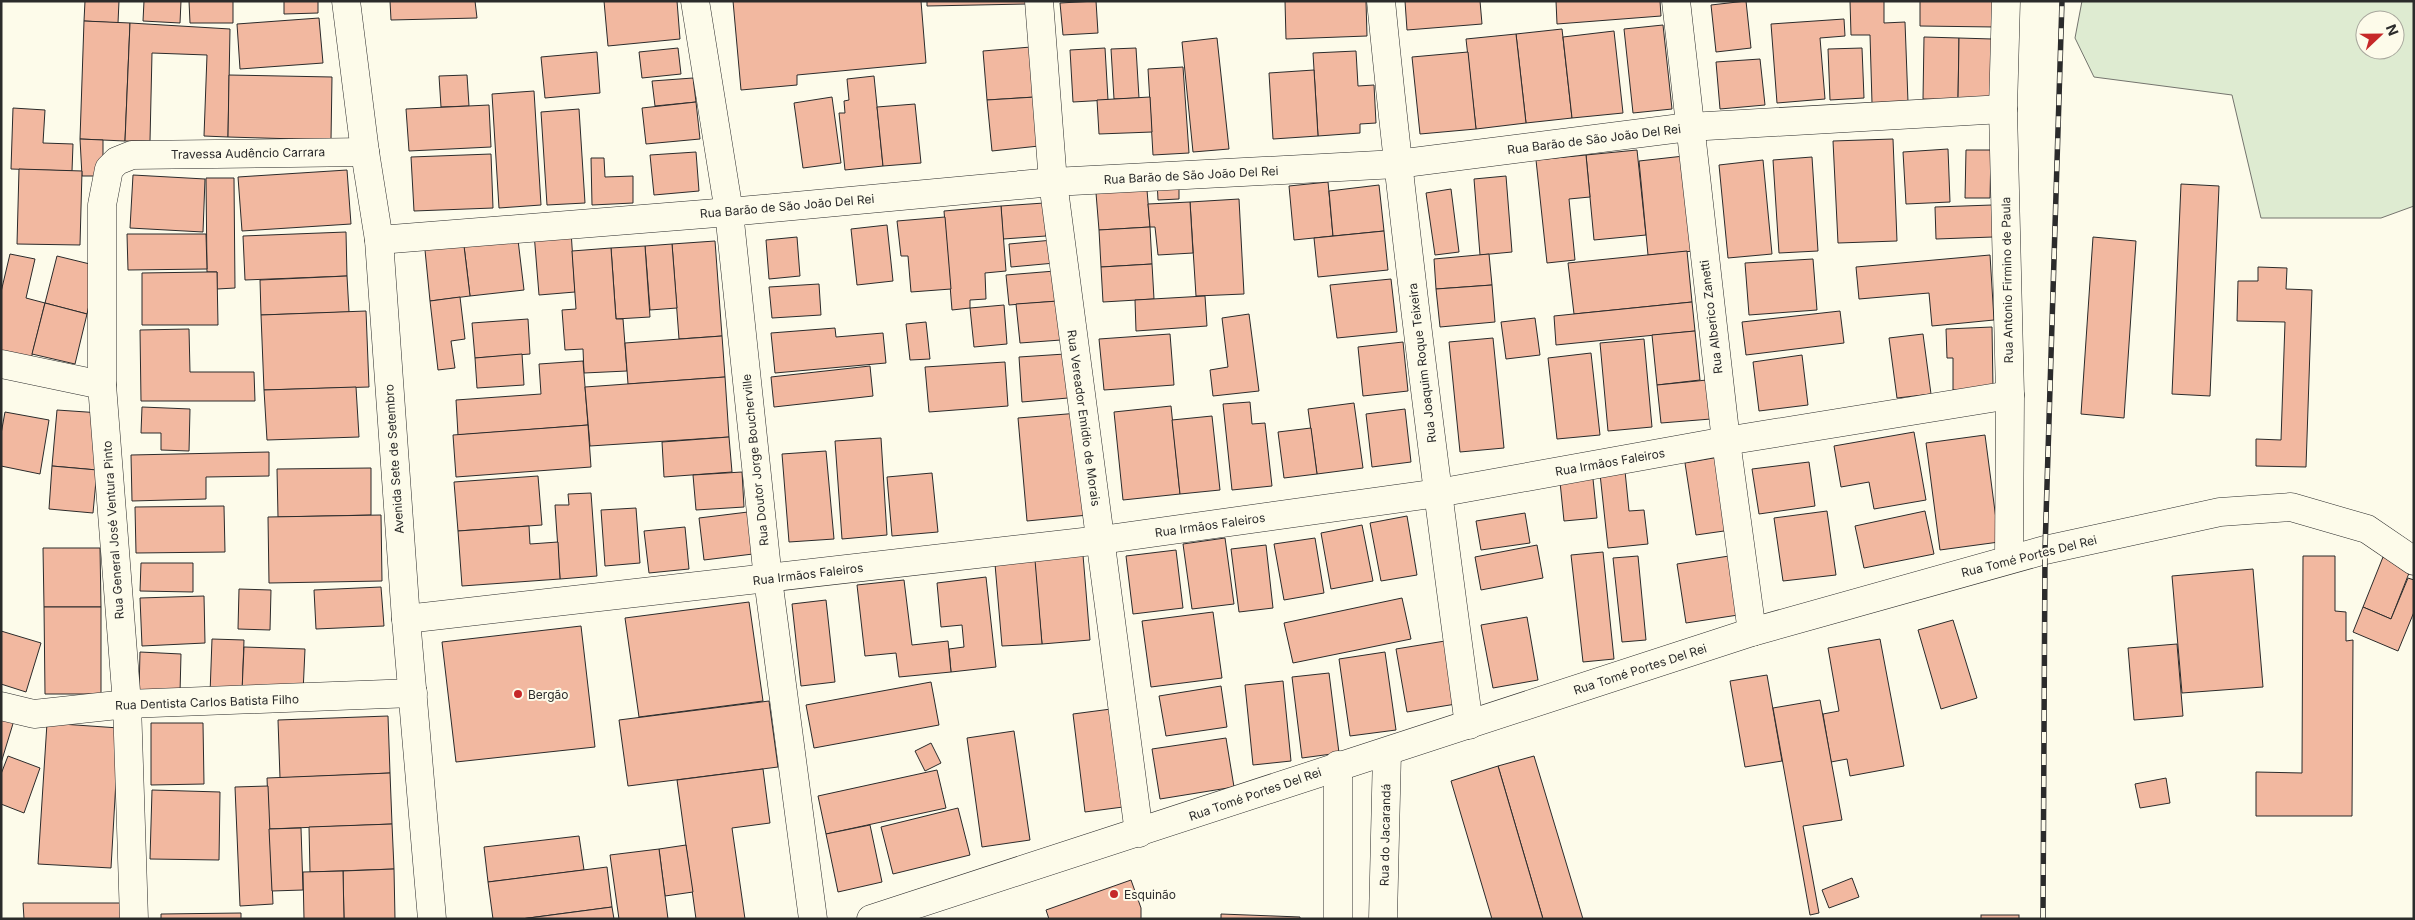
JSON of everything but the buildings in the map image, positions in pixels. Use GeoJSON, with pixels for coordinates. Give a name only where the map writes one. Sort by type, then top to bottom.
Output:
{"type":"FeatureCollection","features":[{"type":"Feature","properties":{"kind":"street","name":"Avenida Sete de Setembro"},"geometry":{"type":"LineString","coordinates":[[346,1],[365,152],[379,240],[406,619],[432,919]]}},
{"type":"Feature","properties":{"kind":"street","name":"Rua Doutor Jorge Boucherville"},"geometry":{"type":"LineString","coordinates":[[696,1],[729,212],[768,579],[813,919]]}},
{"type":"Feature","properties":{"kind":"street","name":"Rua Vereador Emídio de Morais"},"geometry":{"type":"LineString","coordinates":[[1039,1],[1053,182],[1139,833]]}},
{"type":"Feature","properties":{"kind":"street","name":"Rua Joaquim Roque Teixeira"},"geometry":{"type":"LineString","coordinates":[[1381,1],[1398,164],[1438,493],[1469,725]]}},
{"type":"Feature","properties":{"kind":"street","name":"Rua Alberico Zanetti"},"geometry":{"type":"LineString","coordinates":[[1676,1],[1726,441],[1752,632]]}},
{"type":"Feature","properties":{"kind":"street","name":"Rua Antonio Firmino de Paula"},"geometry":{"type":"LineString","coordinates":[[2006,1],[2003,109],[2010,395],[2009,559]]}},
{"type":"Feature","properties":{"kind":"street","name":"Rua Barão de São João Del Rei"},"geometry":{"type":"LineString","coordinates":[[379,240],[729,212],[1053,182],[1398,164],[1689,127],[2003,109]]}},
{"type":"Feature","properties":{"kind":"street","name":"Travessa Audêncio Carrara"},"geometry":{"type":"LineString","coordinates":[[132,155],[365,152]]}},
{"type":"Feature","properties":{"kind":"street","name":"Rua General José Ventura Pinto"},"geometry":{"type":"LineString","coordinates":[[132,155],[117,161],[109,169],[102,205],[102,385],[126,704],[134,919]]}},
{"type":"Feature","properties":{"kind":"street"},"geometry":{"type":"LineString","coordinates":[[1,364],[102,385]]}},
{"type":"Feature","properties":{"kind":"street","name":"Rua Irmãos Faleiros"},"geometry":{"type":"LineString","coordinates":[[406,619],[1101,540],[1438,493],[1726,441],[2010,395]]}},
{"type":"Feature","properties":{"kind":"street","name":"Rua Tomé Portes Del Rei"},"geometry":{"type":"LineString","coordinates":[[871,919],[1752,632],[2009,559],[2220,512],[2291,507],[2367,529],[2414,561]]}},
{"type":"Feature","properties":{"kind":"street","name":"Rua Dentista Carlos Batista Filho"},"geometry":{"type":"LineString","coordinates":[[1,706],[34,714],[126,704],[413,693]]}},
{"type":"Feature","properties":{"kind":"street","name":"Rua do Jacarandá"},"geometry":{"type":"LineString","coordinates":[[1383,919],[1387,752]]}},
{"type":"Feature","properties":{"kind":"street"},"geometry":{"type":"LineString","coordinates":[[1338,766],[1338,919]]}},
{"type":"Feature","properties":{"kind":"green space"},"geometry":{"type":"Polygon","coordinates":[[[2082,1],[2414,1],[2414,206],[2381,218],[2261,218],[2232,95],[2094,77],[2075,38],[2082,1]]]}},
{"type":"Feature","properties":{"kind":"railway"},"geometry":{"type":"LineString","coordinates":[[2043,919],[2045,550],[2062,1]]}},
{"type":"Feature","properties":{"kind":"place","name":"Bergão"},"geometry":{"type":"Point","coordinates":[518,694]}},
{"type":"Feature","properties":{"kind":"place","name":"Esquinão"},"geometry":{"type":"Point","coordinates":[1114,894]}}]}
